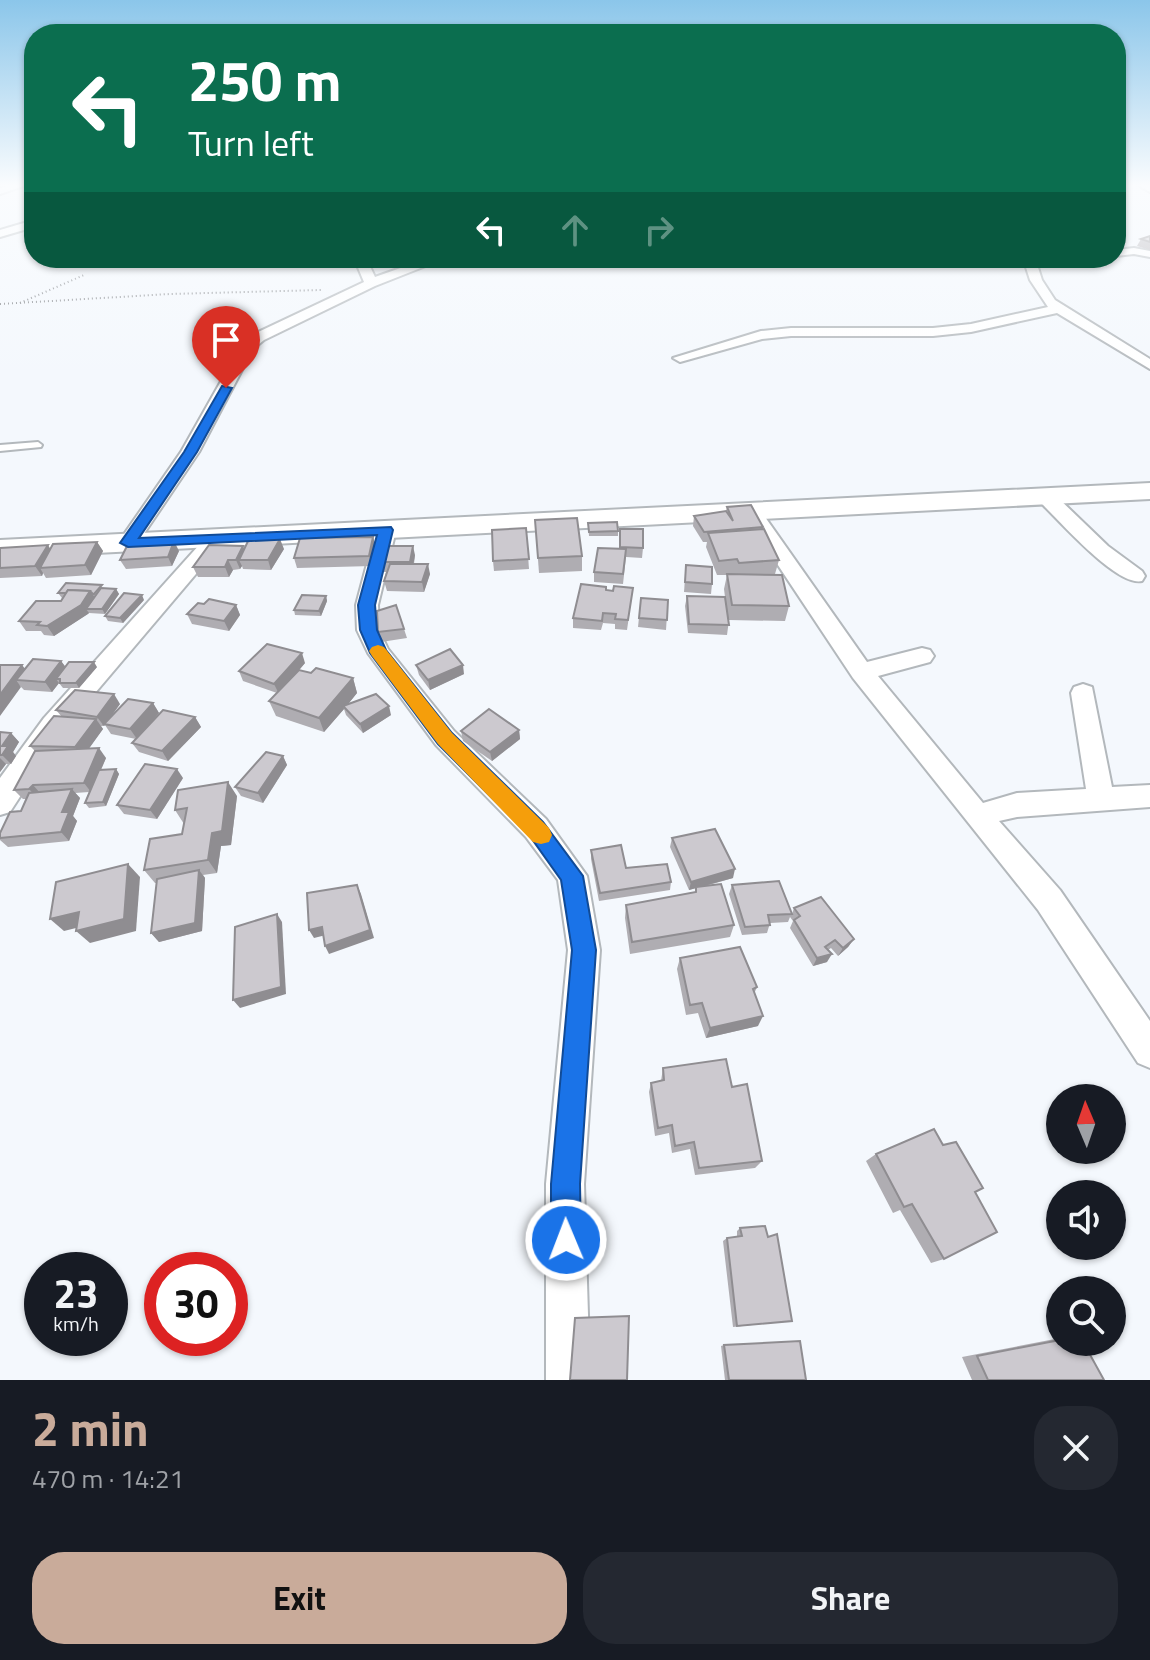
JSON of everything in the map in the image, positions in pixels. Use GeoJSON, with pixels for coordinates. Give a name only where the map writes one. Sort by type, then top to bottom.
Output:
{"type":"FeatureCollection","features":[{"type":"Feature","properties":{"kind":"street"},"geometry":{"type":"LineString","coordinates":[[1126,252],[1150,254]]}},
{"type":"Feature","properties":{"kind":"street"},"geometry":{"type":"LineString","coordinates":[[361,268],[363,287]]}},
{"type":"Feature","properties":{"kind":"street"},"geometry":{"type":"LineString","coordinates":[[128,543],[190,452],[247,347],[259,337],[363,287],[413,268]]}},
{"type":"Feature","properties":{"kind":"street"},"geometry":{"type":"LineString","coordinates":[[1033,268],[1043,295],[1059,309],[1150,365]]}},
{"type":"Feature","properties":{"kind":"street"},"geometry":{"type":"LineString","coordinates":[[680,358],[761,335],[791,332],[933,332],[971,328],[1059,309]]}},
{"type":"Feature","properties":{"kind":"street"},"geometry":{"type":"LineString","coordinates":[[0,549],[1150,491]]}},
{"type":"Feature","properties":{"kind":"street"},"geometry":{"type":"LineString","coordinates":[[1047,498],[1101,550],[1135,576]]}},
{"type":"Feature","properties":{"kind":"street"},"geometry":{"type":"LineString","coordinates":[[751,511],[861,672],[1049,900],[1150,1051]]}},
{"type":"Feature","properties":{"kind":"street"},"geometry":{"type":"LineString","coordinates":[[386,530],[367,605],[368,630],[379,653],[445,738],[536,828],[572,876],[584,950],[565,1184],[568,1380]]}},
{"type":"Feature","properties":{"kind":"street"},"geometry":{"type":"LineString","coordinates":[[0,804],[11,783],[53,725],[216,538]]}},
{"type":"Feature","properties":{"kind":"street"},"geometry":{"type":"LineString","coordinates":[[861,672],[922,656]]}},
{"type":"Feature","properties":{"kind":"street"},"geometry":{"type":"LineString","coordinates":[[1083,693],[1101,801]]}},
{"type":"Feature","properties":{"kind":"street"},"geometry":{"type":"LineString","coordinates":[[979,818],[997,809],[1017,805],[1150,796]]}},
{"type":"Feature","properties":{"kind":"lane"},"geometry":{"type":"LineString","coordinates":[[0,448],[38,445]]}},
{"type":"Feature","properties":{"kind":"path"},"geometry":{"type":"LineString","coordinates":[[18,304],[84,275]]}},
{"type":"Feature","properties":{"kind":"path"},"geometry":{"type":"LineString","coordinates":[[0,304],[183,293],[363,287]]}},
{"type":"Feature","properties":{"kind":"building"},"geometry":{"type":"Polygon","coordinates":[[[751,505],[763,527],[704,532],[694,516],[726,511],[733,521],[727,507],[751,505]]]}},
{"type":"Feature","properties":{"kind":"building"},"geometry":{"type":"Polygon","coordinates":[[[577,518],[582,556],[538,558],[535,520],[577,518]]]}},
{"type":"Feature","properties":{"kind":"building"},"geometry":{"type":"Polygon","coordinates":[[[617,522],[618,531],[589,532],[588,523],[617,522]]]}},
{"type":"Feature","properties":{"kind":"building"},"geometry":{"type":"Polygon","coordinates":[[[526,528],[529,559],[493,561],[492,530],[526,528]]]}},
{"type":"Feature","properties":{"kind":"building"},"geometry":{"type":"Polygon","coordinates":[[[620,529],[643,529],[643,548],[620,547],[620,529]]]}},
{"type":"Feature","properties":{"kind":"building"},"geometry":{"type":"Polygon","coordinates":[[[764,529],[779,560],[719,561],[708,533],[764,529]]]}},
{"type":"Feature","properties":{"kind":"building"},"geometry":{"type":"Polygon","coordinates":[[[373,537],[369,556],[294,558],[300,538],[373,537]]]}},
{"type":"Feature","properties":{"kind":"building"},"geometry":{"type":"Polygon","coordinates":[[[249,539],[280,539],[268,560],[239,560],[249,539]]]}},
{"type":"Feature","properties":{"kind":"building"},"geometry":{"type":"Polygon","coordinates":[[[174,541],[168,557],[120,560],[128,544],[174,541]]]}},
{"type":"Feature","properties":{"kind":"building"},"geometry":{"type":"Polygon","coordinates":[[[97,542],[85,565],[40,568],[53,544],[97,542]]]}},
{"type":"Feature","properties":{"kind":"building"},"geometry":{"type":"Polygon","coordinates":[[[48,545],[35,566],[0,568],[0,548],[48,545]]]}},
{"type":"Feature","properties":{"kind":"building"},"geometry":{"type":"Polygon","coordinates":[[[209,545],[243,546],[236,560],[228,560],[225,567],[193,567],[209,545]]]}},
{"type":"Feature","properties":{"kind":"building"},"geometry":{"type":"Polygon","coordinates":[[[386,546],[413,546],[410,562],[382,562],[386,546]]]}},
{"type":"Feature","properties":{"kind":"building"},"geometry":{"type":"Polygon","coordinates":[[[598,548],[626,549],[623,574],[594,572],[598,548]]]}},
{"type":"Feature","properties":{"kind":"building"},"geometry":{"type":"Polygon","coordinates":[[[390,564],[428,564],[422,582],[384,581],[390,564]]]}},
{"type":"Feature","properties":{"kind":"building"},"geometry":{"type":"Polygon","coordinates":[[[686,565],[712,567],[712,584],[685,582],[686,565]]]}},
{"type":"Feature","properties":{"kind":"building"},"geometry":{"type":"Polygon","coordinates":[[[727,574],[782,575],[789,606],[732,605],[727,574]]]}},
{"type":"Feature","properties":{"kind":"building"},"geometry":{"type":"Polygon","coordinates":[[[66,583],[102,585],[94,594],[68,590],[58,593],[66,583]]]}},
{"type":"Feature","properties":{"kind":"building"},"geometry":{"type":"Polygon","coordinates":[[[581,584],[606,587],[606,590],[613,591],[614,586],[633,588],[628,620],[615,619],[616,614],[603,613],[602,621],[573,618],[581,584]]]}},
{"type":"Feature","properties":{"kind":"building"},"geometry":{"type":"Polygon","coordinates":[[[101,588],[116,589],[102,609],[86,609],[101,588]]]}},
{"type":"Feature","properties":{"kind":"building"},"geometry":{"type":"Polygon","coordinates":[[[68,590],[90,591],[81,605],[47,626],[37,625],[40,622],[19,621],[36,601],[61,601],[68,590]]]}},
{"type":"Feature","properties":{"kind":"building"},"geometry":{"type":"Polygon","coordinates":[[[124,593],[142,595],[120,618],[105,616],[124,593]]]}},
{"type":"Feature","properties":{"kind":"building"},"geometry":{"type":"Polygon","coordinates":[[[302,595],[326,596],[319,611],[294,610],[302,595]]]}},
{"type":"Feature","properties":{"kind":"building"},"geometry":{"type":"Polygon","coordinates":[[[687,596],[725,597],[729,625],[689,624],[687,596]]]}},
{"type":"Feature","properties":{"kind":"building"},"geometry":{"type":"Polygon","coordinates":[[[641,598],[668,600],[667,620],[639,618],[641,598]]]}},
{"type":"Feature","properties":{"kind":"building"},"geometry":{"type":"Polygon","coordinates":[[[209,599],[236,605],[224,621],[187,614],[198,603],[204,604],[209,599]]]}},
{"type":"Feature","properties":{"kind":"building"},"geometry":{"type":"Polygon","coordinates":[[[396,605],[404,629],[378,632],[377,611],[396,605]]]}},
{"type":"Feature","properties":{"kind":"building"},"geometry":{"type":"Polygon","coordinates":[[[267,644],[302,653],[274,684],[239,671],[267,644]]]}},
{"type":"Feature","properties":{"kind":"building"},"geometry":{"type":"Polygon","coordinates":[[[450,649],[463,665],[428,680],[416,665],[450,649]]]}},
{"type":"Feature","properties":{"kind":"building"},"geometry":{"type":"Polygon","coordinates":[[[33,659],[61,661],[45,682],[16,680],[33,659]]]}},
{"type":"Feature","properties":{"kind":"building"},"geometry":{"type":"Polygon","coordinates":[[[69,662],[94,662],[76,683],[60,683],[60,679],[56,679],[69,662]]]}},
{"type":"Feature","properties":{"kind":"building"},"geometry":{"type":"Polygon","coordinates":[[[0,665],[22,665],[0,695],[0,665]]]}},
{"type":"Feature","properties":{"kind":"building"},"geometry":{"type":"Polygon","coordinates":[[[316,668],[353,678],[319,718],[269,701],[299,670],[311,673],[316,668]]]}},
{"type":"Feature","properties":{"kind":"building"},"geometry":{"type":"Polygon","coordinates":[[[75,690],[114,694],[97,717],[56,710],[75,690]]]}},
{"type":"Feature","properties":{"kind":"building"},"geometry":{"type":"Polygon","coordinates":[[[376,694],[389,706],[360,724],[343,706],[376,694]]]}},
{"type":"Feature","properties":{"kind":"building"},"geometry":{"type":"Polygon","coordinates":[[[128,699],[153,703],[130,729],[104,724],[128,699]]]}},
{"type":"Feature","properties":{"kind":"building"},"geometry":{"type":"Polygon","coordinates":[[[489,709],[519,730],[490,752],[461,731],[489,709]]]}},
{"type":"Feature","properties":{"kind":"building"},"geometry":{"type":"Polygon","coordinates":[[[163,710],[195,717],[162,751],[132,743],[163,710]]]}},
{"type":"Feature","properties":{"kind":"building"},"geometry":{"type":"Polygon","coordinates":[[[54,716],[96,719],[75,747],[30,746],[54,716]]]}},
{"type":"Feature","properties":{"kind":"building"},"geometry":{"type":"Polygon","coordinates":[[[0,732],[11,733],[2,746],[8,746],[2,755],[0,755],[0,732]]]}},
{"type":"Feature","properties":{"kind":"building"},"geometry":{"type":"Polygon","coordinates":[[[99,748],[84,783],[33,785],[29,789],[14,790],[35,751],[99,748]]]}},
{"type":"Feature","properties":{"kind":"building"},"geometry":{"type":"Polygon","coordinates":[[[266,752],[283,756],[258,793],[235,787],[266,752]]]}},
{"type":"Feature","properties":{"kind":"building"},"geometry":{"type":"Polygon","coordinates":[[[145,764],[177,769],[150,810],[117,805],[145,764]]]}},
{"type":"Feature","properties":{"kind":"building"},"geometry":{"type":"Polygon","coordinates":[[[116,769],[103,802],[85,803],[99,770],[116,769]]]}},
{"type":"Feature","properties":{"kind":"building"},"geometry":{"type":"Polygon","coordinates":[[[228,782],[222,831],[212,833],[208,860],[144,870],[150,839],[182,834],[187,808],[175,810],[178,790],[228,782]]]}},
{"type":"Feature","properties":{"kind":"building"},"geometry":{"type":"Polygon","coordinates":[[[72,789],[62,812],[69,812],[61,832],[0,838],[10,812],[21,811],[29,793],[72,789]]]}},
{"type":"Feature","properties":{"kind":"building"},"geometry":{"type":"Polygon","coordinates":[[[715,829],[735,869],[691,882],[672,838],[715,829]]]}},
{"type":"Feature","properties":{"kind":"building"},"geometry":{"type":"Polygon","coordinates":[[[621,845],[626,868],[667,864],[671,882],[600,893],[591,850],[621,845]]]}},
{"type":"Feature","properties":{"kind":"building"},"geometry":{"type":"Polygon","coordinates":[[[128,864],[124,919],[76,931],[79,912],[50,919],[56,882],[128,864]]]}},
{"type":"Feature","properties":{"kind":"building"},"geometry":{"type":"Polygon","coordinates":[[[199,870],[195,923],[151,933],[157,879],[199,870]]]}},
{"type":"Feature","properties":{"kind":"building"},"geometry":{"type":"Polygon","coordinates":[[[779,881],[792,914],[768,915],[770,925],[745,927],[732,885],[779,881]]]}},
{"type":"Feature","properties":{"kind":"building"},"geometry":{"type":"Polygon","coordinates":[[[721,884],[734,925],[632,942],[626,905],[696,892],[696,887],[721,884]]]}},
{"type":"Feature","properties":{"kind":"building"},"geometry":{"type":"Polygon","coordinates":[[[357,885],[370,930],[325,946],[322,927],[309,930],[307,893],[357,885]]]}},
{"type":"Feature","properties":{"kind":"building"},"geometry":{"type":"Polygon","coordinates":[[[821,897],[854,939],[843,948],[835,940],[825,947],[832,954],[817,958],[794,920],[800,916],[794,908],[821,897]]]}},
{"type":"Feature","properties":{"kind":"building"},"geometry":{"type":"Polygon","coordinates":[[[277,914],[281,987],[233,1000],[235,927],[277,914]]]}},
{"type":"Feature","properties":{"kind":"building"},"geometry":{"type":"Polygon","coordinates":[[[740,947],[757,987],[753,989],[763,1016],[710,1028],[702,1003],[690,1005],[680,958],[740,947]]]}},
{"type":"Feature","properties":{"kind":"building"},"geometry":{"type":"Polygon","coordinates":[[[726,1059],[732,1087],[747,1084],[762,1161],[699,1168],[694,1142],[675,1146],[672,1125],[658,1128],[651,1083],[664,1080],[663,1068],[726,1059]]]}},
{"type":"Feature","properties":{"kind":"building"},"geometry":{"type":"Polygon","coordinates":[[[934,1129],[943,1145],[956,1142],[983,1188],[975,1192],[997,1232],[944,1259],[912,1204],[904,1207],[876,1154],[934,1129]]]}},
{"type":"Feature","properties":{"kind":"building"},"geometry":{"type":"Polygon","coordinates":[[[765,1226],[768,1237],[777,1234],[792,1321],[737,1326],[727,1238],[742,1236],[740,1228],[765,1226]]]}},
{"type":"Feature","properties":{"kind":"building"},"geometry":{"type":"Polygon","coordinates":[[[629,1316],[627,1380],[570,1380],[575,1318],[629,1316]]]}},
{"type":"Feature","properties":{"kind":"building"},"geometry":{"type":"Polygon","coordinates":[[[800,1341],[806,1380],[729,1380],[724,1345],[800,1341]]]}},
{"type":"Feature","properties":{"kind":"building"},"geometry":{"type":"Polygon","coordinates":[[[1046,1343],[1046,1356],[1091,1356],[1104,1380],[988,1380],[977,1356],[1046,1343]]]}},
{"type":"Feature","properties":{"kind":"slow traffic"},"geometry":{"type":"LineString","coordinates":[[378,651],[445,738],[541,835]]}},
{"type":"Feature","properties":{"kind":"route"},"geometry":{"type":"LineString","coordinates":[[226,388],[190,452],[128,543],[386,530],[367,605],[368,630],[379,653],[445,738],[536,828],[572,876],[584,950],[565,1184],[566,1240]]}}]}
